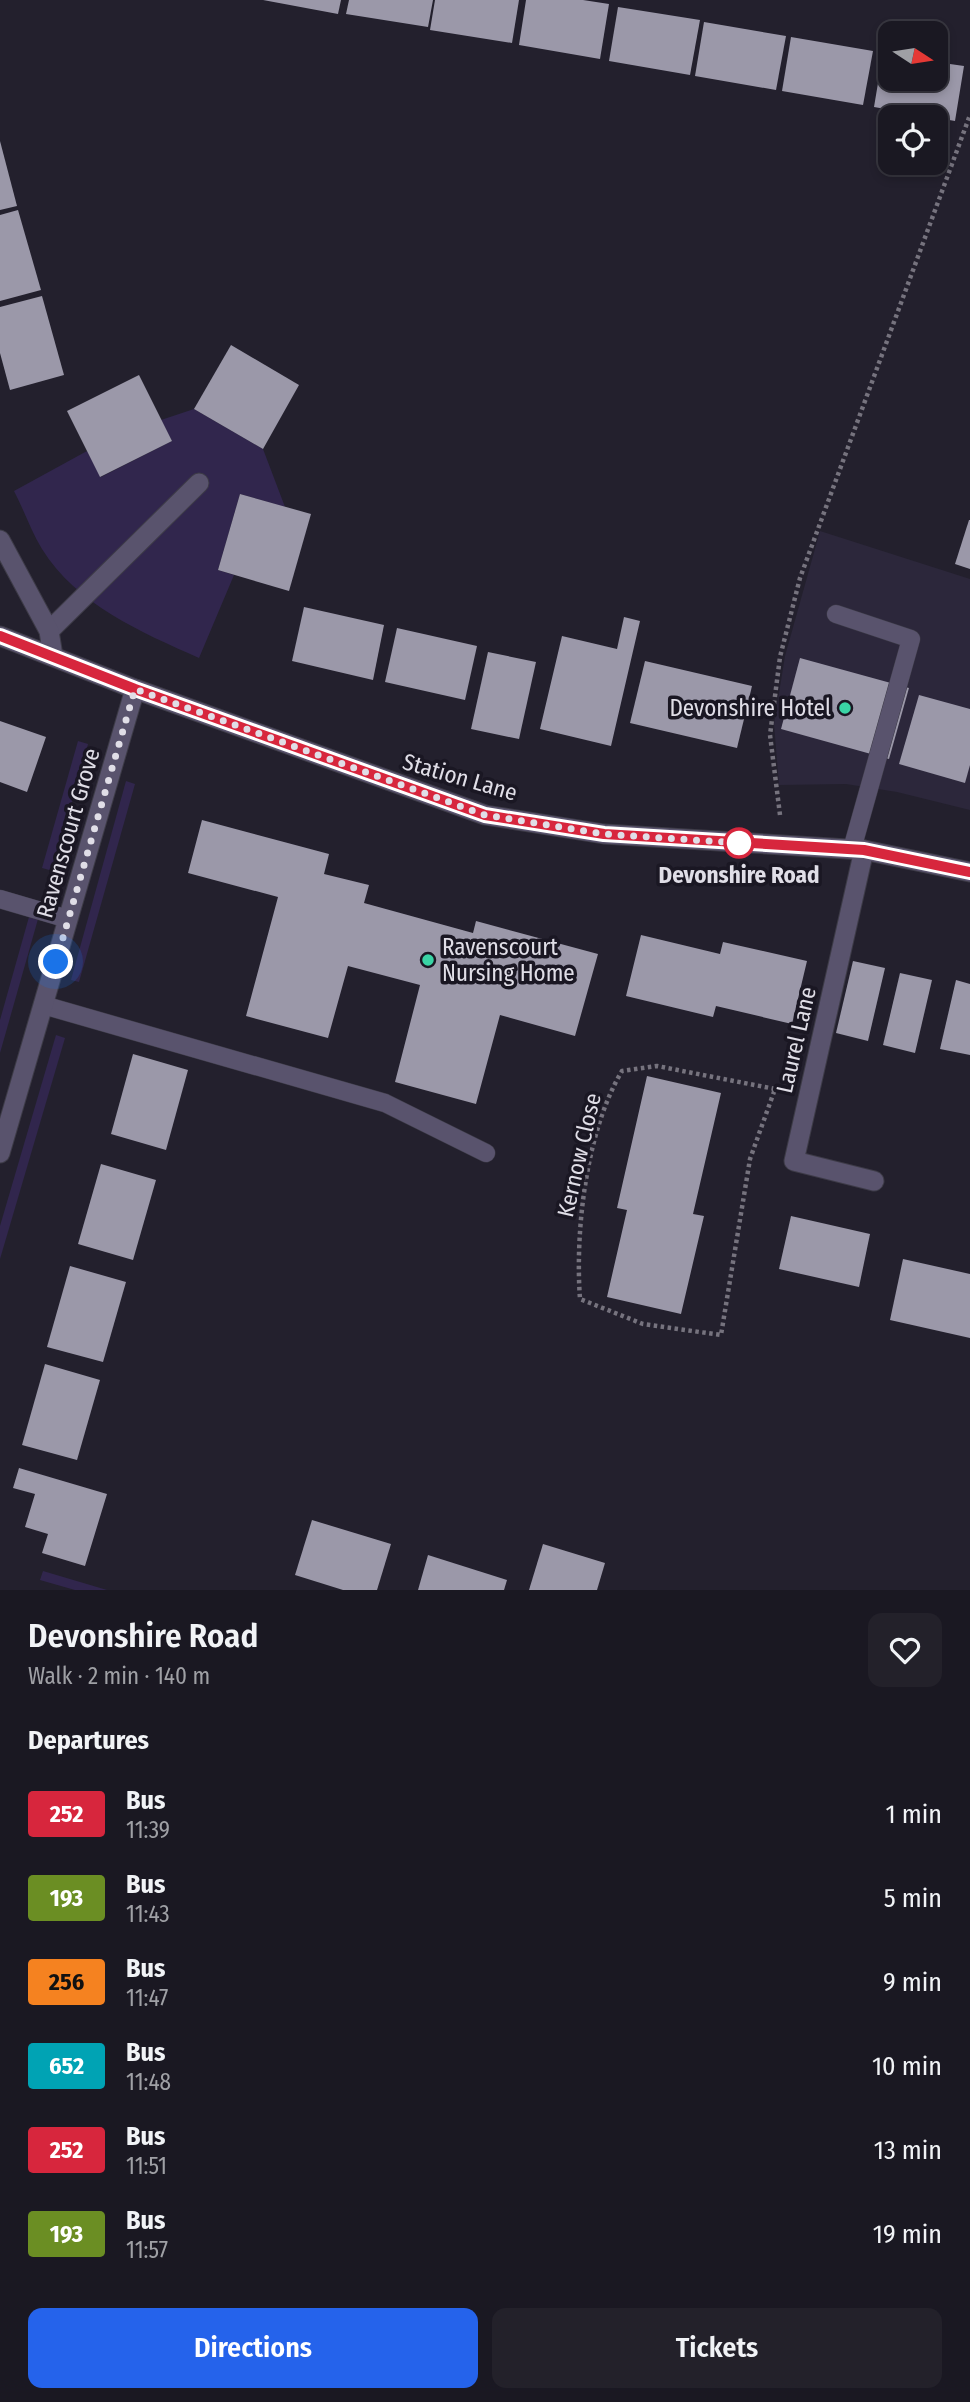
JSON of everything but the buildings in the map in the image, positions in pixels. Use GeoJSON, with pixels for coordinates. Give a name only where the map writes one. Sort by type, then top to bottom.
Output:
{"type":"FeatureCollection","features":[{"type":"Feature","properties":{"kind":"street"},"geometry":{"type":"LineString","coordinates":[[49,631],[198,483]]}},
{"type":"Feature","properties":{"kind":"street"},"geometry":{"type":"LineString","coordinates":[[0,540],[49,631],[53,656]]}},
{"type":"Feature","properties":{"kind":"street","name":"Station Lane"},"geometry":{"type":"LineString","coordinates":[[0,636],[135,689],[485,815],[604,834],[858,850],[970,872]]}},
{"type":"Feature","properties":{"kind":"street","name":"Ravenscourt Grove"},"geometry":{"type":"LineString","coordinates":[[0,1153],[135,689]]}},
{"type":"Feature","properties":{"kind":"street","name":"Laurel Lane"},"geometry":{"type":"LineString","coordinates":[[858,850],[794,1161],[874,1181]]}},
{"type":"Feature","properties":{"kind":"lane"},"geometry":{"type":"LineString","coordinates":[[836,614],[911,639],[858,850]]}},
{"type":"Feature","properties":{"kind":"lane"},"geometry":{"type":"LineString","coordinates":[[0,899],[68,919]]}},
{"type":"Feature","properties":{"kind":"lane"},"geometry":{"type":"LineString","coordinates":[[43,1005],[385,1103],[486,1153]]}},
{"type":"Feature","properties":{"kind":"path"},"geometry":{"type":"LineString","coordinates":[[786,845],[774,781],[770,735],[780,657],[800,578],[970,115]]}},
{"type":"Feature","properties":{"kind":"path","name":"Kernow Close"},"geometry":{"type":"LineString","coordinates":[[775,1089],[657,1066],[622,1071],[604,1113],[587,1179],[576,1254],[580,1299],[643,1324],[721,1335],[731,1286],[736,1229],[750,1160],[780,1078]]}},
{"type":"Feature","properties":{"kind":"path"},"geometry":{"type":"LineString","coordinates":[[575,1177],[587,1179]]}},
{"type":"Feature","properties":{"kind":"shaded area"},"geometry":{"type":"Polygon","coordinates":[[[194,409],[263,449],[285,507],[240,494],[218,570],[234,575],[199,658],[112,615],[73,586],[56,569],[42,549],[14,491],[87,451],[101,477],[172,441],[161,420],[194,409]]]}},
{"type":"Feature","properties":{"kind":"shaded area"},"geometry":{"type":"Polygon","coordinates":[[[820,531],[970,579],[970,810],[897,792],[846,784],[779,785],[774,724],[785,656],[820,531]]]}},
{"type":"Feature","properties":{"kind":"shaded area"},"geometry":{"type":"Polygon","coordinates":[[[78,741],[88,744],[53,871],[42,868],[78,741]]]}},
{"type":"Feature","properties":{"kind":"shaded area"},"geometry":{"type":"Polygon","coordinates":[[[126,781],[135,784],[79,982],[71,980],[126,781]]]}},
{"type":"Feature","properties":{"kind":"shaded area"},"geometry":{"type":"Polygon","coordinates":[[[29,917],[38,919],[0,1053],[0,1020],[29,917]]]}},
{"type":"Feature","properties":{"kind":"shaded area"},"geometry":{"type":"Polygon","coordinates":[[[56,1035],[65,1038],[0,1259],[0,1226],[56,1035]]]}},
{"type":"Feature","properties":{"kind":"shaded area"},"geometry":{"type":"Polygon","coordinates":[[[43,1571],[107,1590],[75,1590],[40,1580],[43,1571]]]}},
{"type":"Feature","properties":{"kind":"bus line","name":"252"},"geometry":{"type":"LineString","coordinates":[[0,636],[135,689],[485,815],[604,834],[864,850],[970,872]]}},
{"type":"Feature","properties":{"kind":"place","name":"Devonshire Hotel"},"geometry":{"type":"Point","coordinates":[845,708]}},
{"type":"Feature","properties":{"kind":"place","name":"Devonshire Road"},"geometry":{"type":"Point","coordinates":[739,843]}},
{"type":"Feature","properties":{"kind":"place","name":"Ravenscourt Nursing Home"},"geometry":{"type":"Point","coordinates":[428,960]}},
{"type":"Feature","properties":{"kind":"route"},"geometry":{"type":"LineString","coordinates":[[56,962],[135,689],[485,815],[604,834],[739,843]]}}]}
